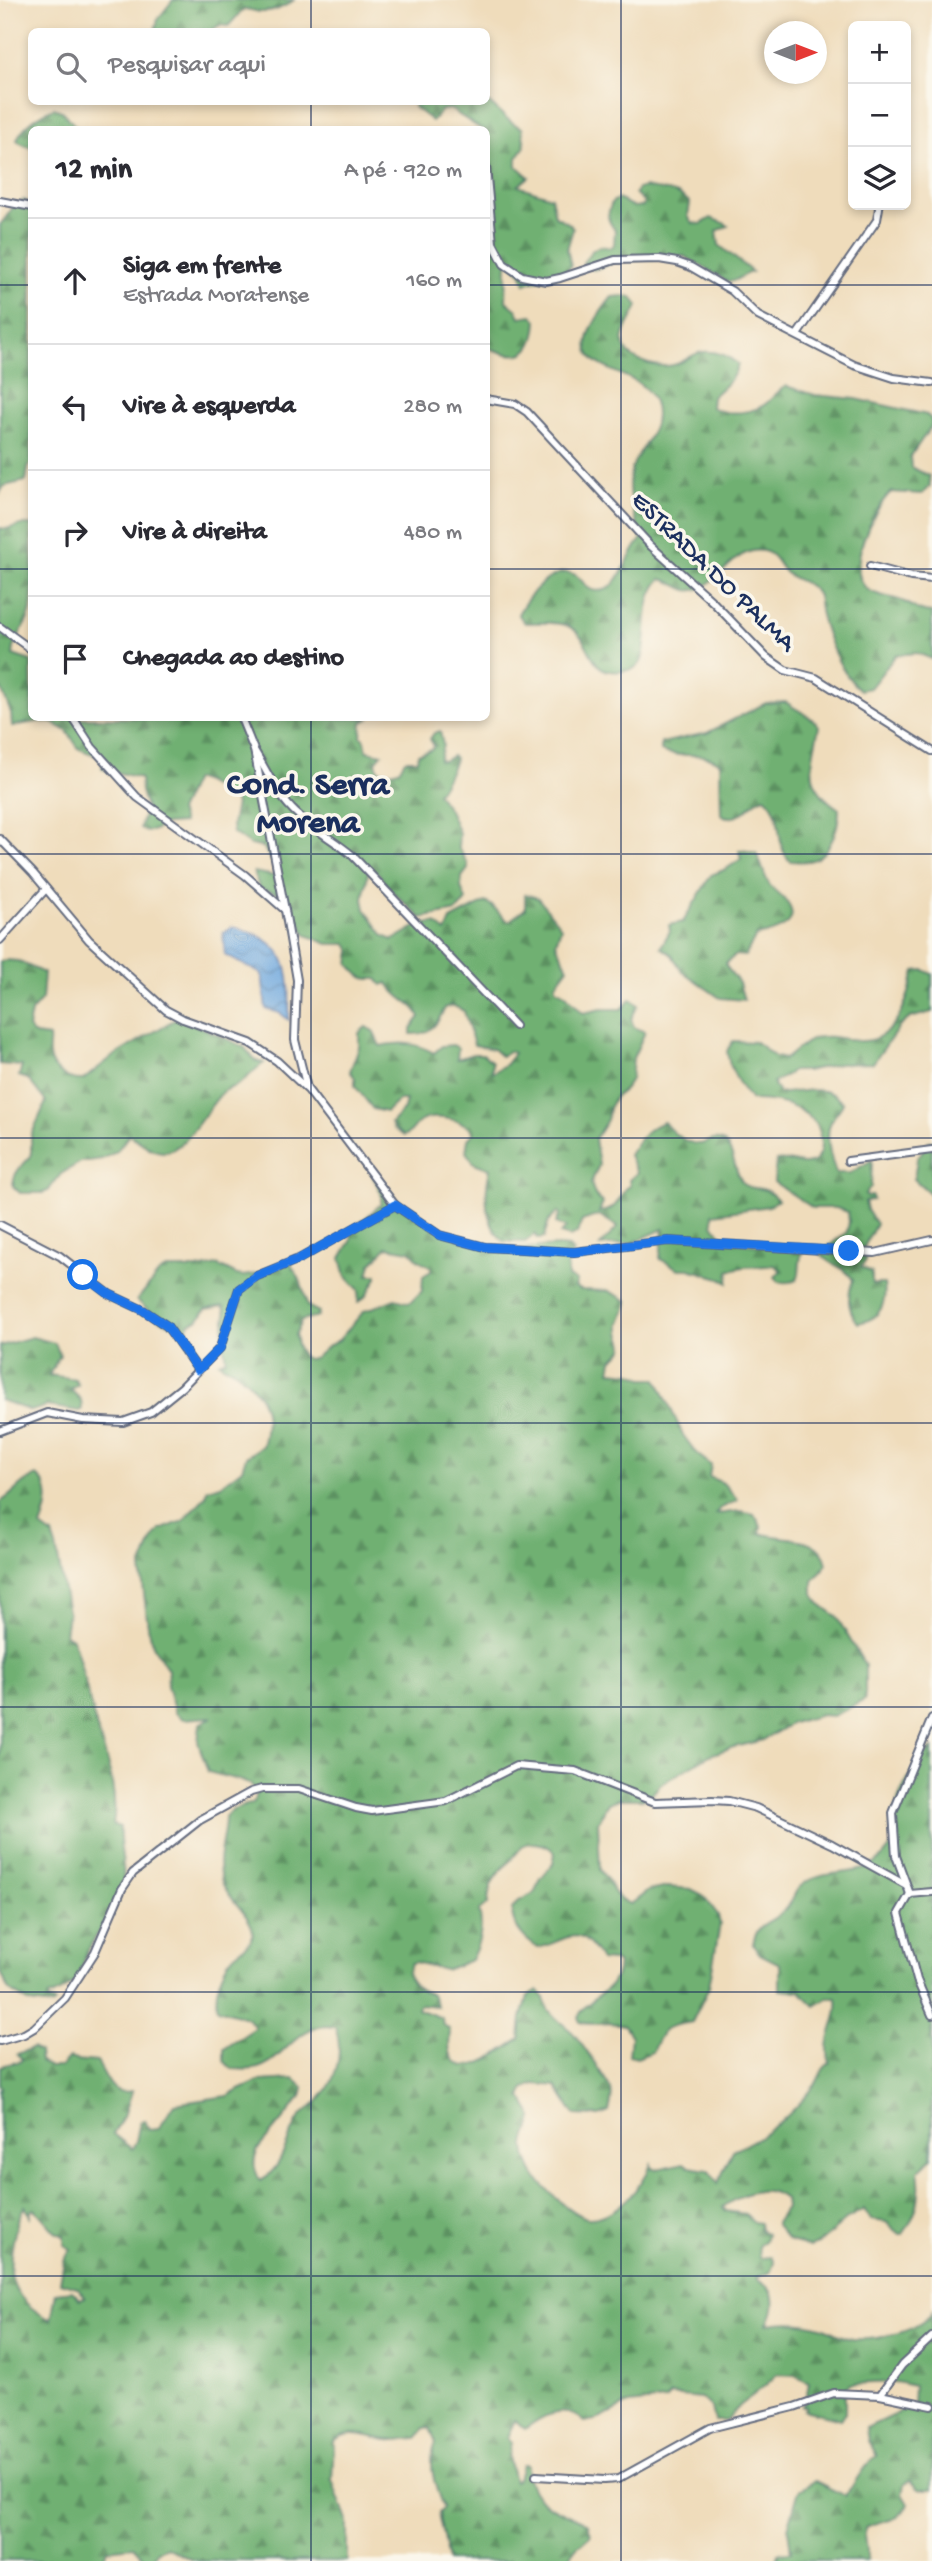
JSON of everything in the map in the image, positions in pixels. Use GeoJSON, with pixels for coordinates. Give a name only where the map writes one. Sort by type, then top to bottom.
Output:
{"type":"FeatureCollection","features":[{"type":"Feature","properties":{"kind":"street"},"geometry":{"type":"LineString","coordinates":[[0,201],[28,206]]}},
{"type":"Feature","properties":{"kind":"street"},"geometry":{"type":"LineString","coordinates":[[490,210],[493,243],[504,264],[513,272],[533,280],[560,278],[615,260],[677,261],[732,291],[758,316],[875,373],[932,383]]}},
{"type":"Feature","properties":{"kind":"street"},"geometry":{"type":"LineString","coordinates":[[797,335],[877,220],[880,210]]}},
{"type":"Feature","properties":{"kind":"street","name":"ESTRADA DO PALMA"},"geometry":{"type":"LineString","coordinates":[[490,400],[515,404],[527,412],[651,546],[713,602],[766,657],[785,670],[817,678],[932,751]]}},
{"type":"Feature","properties":{"kind":"street"},"geometry":{"type":"LineString","coordinates":[[870,566],[911,577],[932,579]]}},
{"type":"Feature","properties":{"kind":"street"},"geometry":{"type":"LineString","coordinates":[[0,627],[28,646]]}},
{"type":"Feature","properties":{"kind":"street"},"geometry":{"type":"LineString","coordinates":[[75,721],[92,747],[137,797],[244,875],[285,910]]}},
{"type":"Feature","properties":{"kind":"street"},"geometry":{"type":"LineString","coordinates":[[242,721],[254,750],[293,810],[352,855],[515,1026]]}},
{"type":"Feature","properties":{"kind":"street"},"geometry":{"type":"LineString","coordinates":[[254,750],[297,980],[295,1040],[308,1090]]}},
{"type":"Feature","properties":{"kind":"street"},"geometry":{"type":"LineString","coordinates":[[0,839],[89,940],[166,1010],[264,1051],[308,1090],[395,1205],[439,1235],[485,1247],[574,1252],[668,1241],[875,1252],[932,1240]]}},
{"type":"Feature","properties":{"kind":"street"},"geometry":{"type":"LineString","coordinates":[[0,940],[46,889]]}},
{"type":"Feature","properties":{"kind":"street"},"geometry":{"type":"LineString","coordinates":[[848,1161],[932,1150]]}},
{"type":"Feature","properties":{"kind":"street"},"geometry":{"type":"LineString","coordinates":[[0,1431],[47,1413],[83,1420],[122,1422],[151,1412],[220,1348],[239,1289],[257,1276],[299,1259],[395,1205]]}},
{"type":"Feature","properties":{"kind":"street"},"geometry":{"type":"LineString","coordinates":[[0,1225],[51,1251],[109,1294],[143,1310],[167,1326],[198,1370]]}},
{"type":"Feature","properties":{"kind":"street"},"geometry":{"type":"LineString","coordinates":[[910,1894],[896,1856],[894,1813],[932,1718]]}},
{"type":"Feature","properties":{"kind":"street"},"geometry":{"type":"LineString","coordinates":[[0,2042],[34,2028],[65,1998],[95,1952],[122,1889],[133,1873],[192,1825],[257,1790],[299,1789],[372,1811],[446,1801],[516,1766],[575,1771],[648,1801],[729,1801],[756,1808],[832,1844],[906,1885]]}},
{"type":"Feature","properties":{"kind":"street"},"geometry":{"type":"LineString","coordinates":[[910,1894],[932,1892]]}},
{"type":"Feature","properties":{"kind":"street"},"geometry":{"type":"LineString","coordinates":[[910,1894],[899,1913],[917,1980],[932,2015]]}},
{"type":"Feature","properties":{"kind":"street"},"geometry":{"type":"LineString","coordinates":[[880,2395],[902,2365],[932,2337]]}},
{"type":"Feature","properties":{"kind":"street"},"geometry":{"type":"LineString","coordinates":[[536,2476],[618,2479],[697,2434],[834,2393],[880,2395],[932,2406]]}},
{"type":"Feature","properties":{"kind":"green space"},"geometry":{"type":"Polygon","coordinates":[[[173,0],[294,0],[270,12],[244,10],[228,26],[220,25],[215,28],[156,28],[158,19],[173,0]]]}},
{"type":"Feature","properties":{"kind":"green space"},"geometry":{"type":"Polygon","coordinates":[[[490,104],[522,128],[525,146],[517,158],[517,166],[529,177],[518,186],[551,197],[555,216],[570,224],[573,229],[567,249],[571,266],[562,274],[525,284],[522,274],[511,263],[507,264],[506,301],[517,310],[520,317],[532,315],[537,320],[533,342],[523,353],[508,354],[490,348],[490,126],[476,126],[450,109],[442,110],[432,121],[414,107],[490,104]]]}},
{"type":"Feature","properties":{"kind":"green space"},"geometry":{"type":"Polygon","coordinates":[[[54,108],[62,111],[75,126],[28,126],[28,147],[20,143],[17,140],[23,130],[43,113],[54,108]]]}},
{"type":"Feature","properties":{"kind":"green space"},"geometry":{"type":"Polygon","coordinates":[[[644,187],[685,198],[690,203],[688,216],[692,223],[701,224],[711,218],[726,224],[728,226],[717,231],[719,245],[752,272],[729,282],[684,256],[615,261],[594,270],[587,267],[583,263],[594,249],[610,248],[614,245],[615,230],[608,217],[612,202],[618,199],[634,207],[643,206],[644,203],[635,193],[644,187]]]}},
{"type":"Feature","properties":{"kind":"green space"},"geometry":{"type":"Polygon","coordinates":[[[24,200],[28,202],[28,468],[26,481],[4,486],[0,493],[0,225],[14,206],[24,200]]]}},
{"type":"Feature","properties":{"kind":"green space"},"geometry":{"type":"Polygon","coordinates":[[[612,297],[632,297],[638,306],[626,328],[624,344],[627,351],[640,361],[665,366],[677,364],[699,353],[713,352],[726,356],[738,365],[730,379],[712,397],[711,407],[717,410],[732,413],[755,409],[768,402],[786,386],[815,395],[856,399],[927,415],[932,420],[932,425],[910,457],[911,467],[929,476],[930,486],[922,494],[891,492],[884,500],[869,525],[860,554],[859,568],[861,580],[871,592],[932,613],[932,659],[917,653],[896,655],[870,688],[860,690],[847,675],[831,645],[820,613],[817,594],[811,587],[786,573],[773,557],[763,551],[744,554],[704,587],[695,590],[686,590],[661,579],[651,596],[642,660],[638,666],[631,669],[614,672],[604,669],[597,664],[577,632],[568,626],[525,623],[518,614],[542,583],[559,573],[568,573],[577,576],[590,589],[604,590],[620,576],[642,539],[632,508],[629,484],[633,466],[655,423],[654,402],[645,388],[602,365],[591,356],[587,344],[593,324],[612,297]]]}},
{"type":"Feature","properties":{"kind":"green space"},"geometry":{"type":"Polygon","coordinates":[[[28,525],[28,619],[16,642],[13,655],[28,660],[28,721],[41,721],[12,726],[11,713],[0,686],[0,528],[28,525]]]}},
{"type":"Feature","properties":{"kind":"green space"},"geometry":{"type":"Polygon","coordinates":[[[786,702],[819,726],[812,762],[815,782],[827,800],[839,809],[837,825],[827,848],[815,859],[808,861],[790,861],[785,854],[778,820],[765,797],[740,815],[721,815],[720,763],[706,756],[676,755],[661,751],[661,743],[707,733],[766,703],[786,702]]]}},
{"type":"Feature","properties":{"kind":"green space"},"geometry":{"type":"Polygon","coordinates":[[[41,721],[364,721],[361,736],[367,751],[382,754],[376,761],[378,770],[391,772],[399,770],[405,760],[417,760],[418,754],[432,749],[434,746],[430,739],[434,733],[440,731],[443,745],[439,760],[443,761],[452,756],[455,758],[437,793],[449,810],[459,833],[458,847],[468,864],[461,887],[466,900],[457,911],[421,918],[392,891],[379,874],[369,868],[363,899],[365,909],[384,936],[393,940],[421,924],[435,923],[446,932],[451,920],[485,902],[509,921],[525,909],[525,894],[538,898],[561,927],[556,943],[568,968],[556,984],[556,989],[565,994],[583,1013],[622,1009],[631,999],[638,1005],[631,1019],[634,1027],[645,1032],[633,1058],[631,1079],[625,1089],[615,1097],[607,1120],[595,1139],[599,1165],[591,1183],[595,1195],[603,1203],[599,1212],[612,1208],[630,1185],[629,1180],[637,1173],[629,1155],[653,1127],[664,1122],[679,1137],[689,1142],[700,1144],[713,1140],[721,1141],[732,1155],[744,1184],[765,1190],[778,1200],[769,1206],[713,1214],[713,1224],[725,1241],[802,1253],[797,1279],[779,1282],[775,1277],[781,1270],[774,1265],[734,1269],[729,1271],[728,1283],[689,1269],[679,1269],[660,1259],[663,1229],[632,1243],[600,1246],[618,1227],[599,1215],[582,1221],[577,1233],[570,1237],[560,1234],[566,1228],[556,1223],[560,1214],[558,1212],[548,1222],[544,1238],[538,1239],[535,1234],[525,1242],[503,1241],[492,1225],[487,1207],[490,1169],[474,1163],[466,1152],[468,1139],[474,1133],[470,1128],[458,1121],[434,1118],[421,1121],[404,1136],[394,1129],[391,1123],[404,1109],[406,1100],[399,1100],[386,1112],[373,1109],[355,1086],[355,1078],[350,1071],[359,1047],[359,1033],[366,1027],[373,1031],[380,1046],[408,1044],[434,1053],[442,1046],[453,1045],[458,1048],[457,1059],[483,1054],[492,1062],[492,1073],[506,1064],[514,1053],[509,1051],[501,1056],[493,1049],[474,1045],[464,1011],[452,1005],[445,1008],[436,1024],[424,1033],[411,1034],[411,1028],[420,1017],[388,983],[382,985],[377,979],[361,976],[349,964],[351,951],[347,944],[328,944],[306,935],[287,897],[259,888],[254,872],[275,876],[277,869],[263,847],[250,845],[233,833],[236,804],[232,796],[194,779],[179,811],[183,823],[166,824],[152,831],[142,830],[140,828],[146,808],[140,778],[102,769],[103,758],[79,749],[67,731],[53,723],[41,721]]]}},
{"type":"Feature","properties":{"kind":"green space"},"geometry":{"type":"Polygon","coordinates":[[[739,851],[756,853],[769,884],[786,901],[791,911],[788,923],[783,927],[756,936],[745,956],[736,955],[726,963],[739,983],[744,1000],[720,998],[682,971],[672,955],[661,947],[670,931],[669,925],[683,922],[711,875],[741,859],[739,851]]]}},
{"type":"Feature","properties":{"kind":"green space"},"geometry":{"type":"Polygon","coordinates":[[[18,961],[44,973],[42,999],[31,1012],[28,1028],[35,1035],[49,1037],[50,1061],[66,1077],[83,1080],[112,1057],[179,1017],[244,1047],[256,1061],[264,1063],[239,1084],[224,1091],[188,1137],[172,1150],[154,1150],[129,1135],[116,1152],[102,1159],[81,1162],[61,1174],[48,1191],[20,1193],[13,1186],[15,1176],[31,1156],[31,1136],[46,1102],[28,1079],[19,1076],[22,1066],[0,1064],[0,962],[18,961]]]}},
{"type":"Feature","properties":{"kind":"green space"},"geometry":{"type":"Polygon","coordinates":[[[924,970],[932,974],[932,1012],[910,1018],[900,1026],[873,1063],[838,1064],[793,1071],[773,1083],[779,1093],[822,1091],[843,1103],[831,1122],[828,1134],[830,1155],[836,1173],[850,1173],[872,1160],[871,1187],[865,1195],[872,1196],[873,1200],[865,1201],[876,1224],[864,1247],[866,1260],[861,1267],[872,1273],[872,1284],[884,1284],[884,1299],[876,1315],[858,1323],[849,1303],[853,1280],[820,1253],[847,1232],[848,1212],[836,1208],[813,1208],[774,1182],[776,1161],[809,1164],[817,1158],[821,1147],[819,1132],[814,1122],[797,1108],[752,1100],[736,1077],[727,1051],[733,1041],[756,1042],[775,1057],[785,1059],[816,1038],[871,1040],[891,1028],[904,1007],[915,971],[924,970]]]}},
{"type":"Feature","properties":{"kind":"green space"},"geometry":{"type":"Polygon","coordinates":[[[929,1141],[932,1141],[932,1195],[914,1179],[917,1159],[929,1141]]]}},
{"type":"Feature","properties":{"kind":"green space"},"geometry":{"type":"Polygon","coordinates":[[[372,1174],[400,1202],[430,1225],[464,1240],[512,1250],[569,1247],[573,1252],[567,1267],[568,1277],[576,1281],[575,1287],[581,1290],[609,1291],[628,1301],[620,1324],[623,1350],[612,1360],[610,1371],[657,1379],[683,1435],[697,1454],[711,1465],[709,1477],[723,1483],[738,1500],[719,1509],[716,1514],[740,1511],[754,1514],[761,1526],[760,1533],[800,1540],[817,1547],[827,1564],[813,1581],[813,1593],[819,1603],[836,1616],[865,1665],[865,1700],[833,1716],[822,1715],[792,1723],[763,1740],[710,1755],[661,1784],[643,1799],[618,1799],[608,1803],[598,1822],[600,1870],[613,1892],[621,1900],[631,1904],[648,1891],[668,1887],[691,1889],[703,1895],[718,1915],[720,1924],[709,1987],[692,2022],[675,2025],[662,2032],[652,2052],[637,2058],[629,2056],[631,2037],[624,2025],[590,2024],[580,2022],[578,2017],[589,2003],[613,1982],[618,1964],[601,1960],[593,1948],[579,1937],[572,1936],[538,1948],[517,1927],[512,1909],[519,1901],[534,1893],[541,1878],[553,1864],[555,1853],[544,1845],[530,1843],[522,1846],[495,1878],[488,1904],[479,1911],[480,1937],[471,1960],[445,1970],[411,1963],[407,1974],[409,1978],[432,1995],[437,2006],[419,2004],[418,2009],[442,2018],[443,2024],[450,2030],[449,2050],[456,2062],[463,2066],[484,2062],[520,2039],[528,1996],[538,1990],[550,2012],[575,2035],[605,2079],[612,2096],[609,2112],[599,2116],[575,2115],[556,2086],[535,2084],[525,2088],[521,2097],[533,2117],[525,2145],[528,2162],[538,2179],[558,2200],[582,2216],[598,2217],[626,2200],[651,2164],[652,2168],[657,2169],[684,2163],[689,2167],[708,2170],[718,2183],[733,2150],[767,2132],[807,2095],[830,2063],[828,2046],[836,2015],[837,1998],[828,1998],[815,2006],[800,1991],[780,1990],[780,1964],[760,1954],[753,1944],[755,1936],[761,1927],[787,1908],[796,1891],[809,1880],[861,1870],[882,1857],[899,1836],[895,1826],[895,1814],[902,1789],[932,1748],[932,2158],[918,2171],[919,2196],[912,2219],[903,2234],[900,2234],[886,2222],[871,2220],[864,2209],[848,2218],[818,2244],[809,2247],[788,2240],[776,2226],[786,2208],[785,2199],[777,2194],[769,2191],[753,2192],[723,2207],[726,2211],[745,2214],[754,2222],[760,2223],[760,2230],[767,2234],[765,2241],[758,2246],[759,2258],[771,2257],[774,2262],[770,2272],[756,2278],[772,2293],[773,2309],[767,2324],[801,2323],[821,2327],[848,2338],[862,2339],[907,2330],[918,2325],[932,2312],[932,2403],[929,2403],[932,2406],[932,2489],[918,2489],[910,2481],[904,2484],[902,2494],[908,2504],[905,2510],[895,2517],[865,2527],[866,2561],[777,2561],[779,2553],[791,2552],[788,2528],[799,2490],[815,2481],[845,2496],[877,2456],[868,2441],[866,2428],[913,2406],[914,2386],[896,2382],[850,2384],[845,2388],[845,2413],[841,2419],[804,2410],[806,2406],[802,2406],[809,2382],[795,2375],[777,2374],[738,2407],[727,2421],[715,2421],[712,2408],[702,2398],[670,2395],[665,2400],[629,2404],[599,2419],[584,2422],[570,2414],[562,2413],[539,2419],[525,2429],[515,2420],[507,2437],[511,2443],[508,2457],[514,2481],[518,2479],[522,2465],[527,2465],[528,2478],[538,2497],[555,2509],[588,2524],[591,2535],[575,2549],[568,2561],[448,2561],[438,2512],[443,2507],[432,2467],[436,2442],[430,2428],[425,2429],[417,2438],[388,2440],[353,2434],[334,2441],[332,2480],[347,2521],[347,2561],[199,2561],[167,2547],[147,2561],[133,2546],[107,2549],[103,2561],[0,2561],[0,2066],[21,2061],[17,2054],[32,2048],[39,2052],[40,2062],[50,2067],[61,2067],[69,2058],[97,2062],[114,2088],[124,2092],[132,2091],[125,2113],[113,2134],[132,2149],[141,2121],[145,2120],[149,2130],[158,2129],[175,2104],[227,2096],[259,2081],[294,2079],[303,2087],[301,2097],[258,2149],[255,2164],[260,2180],[280,2161],[300,2117],[326,2092],[335,2074],[339,2055],[335,2027],[321,2027],[300,2035],[275,2058],[254,2069],[232,2069],[224,2061],[224,2049],[255,2028],[247,2019],[217,2008],[216,2002],[219,1981],[228,1962],[245,1947],[253,1933],[249,1921],[222,1882],[219,1857],[225,1817],[233,1810],[254,1802],[256,1792],[250,1783],[208,1772],[198,1742],[200,1724],[212,1717],[183,1719],[175,1713],[167,1686],[168,1670],[153,1645],[148,1627],[141,1568],[152,1541],[160,1530],[183,1521],[206,1496],[207,1489],[221,1485],[242,1469],[246,1457],[262,1446],[266,1424],[264,1405],[247,1381],[219,1362],[226,1359],[222,1338],[226,1315],[224,1306],[206,1309],[187,1329],[167,1323],[137,1300],[159,1273],[166,1269],[197,1269],[217,1265],[243,1276],[264,1273],[291,1262],[300,1280],[307,1306],[319,1312],[318,1316],[301,1321],[295,1335],[302,1356],[307,1359],[315,1358],[339,1340],[364,1311],[395,1299],[410,1303],[422,1291],[423,1276],[431,1271],[431,1267],[410,1251],[387,1247],[371,1264],[368,1275],[377,1275],[377,1278],[366,1296],[358,1302],[359,1290],[346,1276],[341,1258],[351,1241],[352,1230],[381,1204],[381,1193],[372,1174]],[[25,2206],[16,2228],[10,2260],[13,2284],[26,2303],[51,2320],[56,2293],[72,2291],[80,2299],[85,2297],[77,2287],[60,2282],[64,2261],[71,2249],[64,2245],[64,2236],[55,2232],[35,2209],[31,2210],[30,2216],[25,2206]]]}},
{"type":"Feature","properties":{"kind":"green space"},"geometry":{"type":"Polygon","coordinates":[[[32,1337],[55,1343],[60,1355],[49,1375],[75,1379],[78,1385],[70,1389],[81,1400],[82,1409],[79,1411],[47,1406],[31,1411],[0,1400],[0,1346],[32,1337]]]}},
{"type":"Feature","properties":{"kind":"green space"},"geometry":{"type":"Polygon","coordinates":[[[37,1476],[46,1487],[48,1500],[41,1527],[52,1535],[56,1547],[68,1613],[65,1635],[72,1638],[78,1655],[108,1765],[114,1795],[113,1825],[120,1827],[124,1873],[120,1896],[88,1950],[82,1970],[67,1988],[48,1997],[48,2000],[55,2003],[52,2006],[30,2003],[8,1989],[0,1970],[0,1502],[37,1476]]]}},
{"type":"Feature","properties":{"kind":"water"},"geometry":{"type":"Polygon","coordinates":[[[232,927],[265,940],[276,948],[283,958],[289,985],[289,1020],[280,1013],[266,1009],[262,974],[225,955],[223,933],[232,927]]]}},
{"type":"Feature","properties":{"kind":"district","name":"Cond. Serra Morena"},"geometry":{"type":"Point","coordinates":[308,806]}},
{"type":"Feature","properties":{"kind":"route"},"geometry":{"type":"LineString","coordinates":[[83,1275],[109,1294],[143,1310],[167,1326],[198,1370],[220,1348],[239,1289],[257,1276],[299,1259],[395,1205],[439,1235],[485,1247],[574,1252],[668,1241],[849,1251]]}}]}
